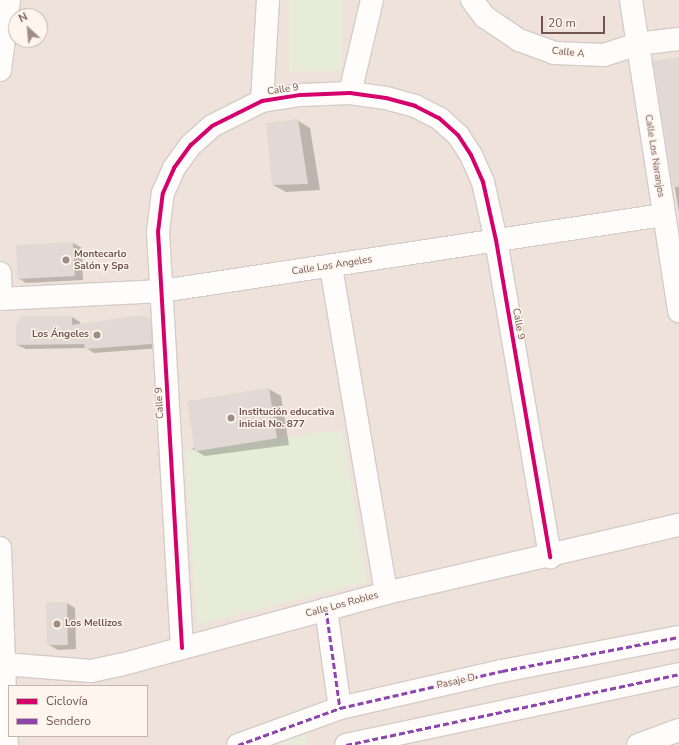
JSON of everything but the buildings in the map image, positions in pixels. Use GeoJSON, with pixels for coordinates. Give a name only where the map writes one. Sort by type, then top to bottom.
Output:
{"type":"FeatureCollection","features":[{"type":"Feature","properties":{"kind":"street"},"geometry":{"type":"LineString","coordinates":[[0,70],[9,0]]}},
{"type":"Feature","properties":{"kind":"street"},"geometry":{"type":"LineString","coordinates":[[262,101],[268,0]]}},
{"type":"Feature","properties":{"kind":"street"},"geometry":{"type":"LineString","coordinates":[[350,93],[372,0]]}},
{"type":"Feature","properties":{"kind":"street","name":"Calle A"},"geometry":{"type":"LineString","coordinates":[[472,0],[485,17],[519,40],[554,53],[604,55],[637,44],[679,39]]}},
{"type":"Feature","properties":{"kind":"street","name":"Calle Los Naranjos"},"geometry":{"type":"LineString","coordinates":[[631,0],[679,311]]}},
{"type":"Feature","properties":{"kind":"street","name":"Calle 9"},"geometry":{"type":"LineString","coordinates":[[182,648],[158,232],[163,193],[174,168],[191,145],[212,126],[262,101],[301,95],[350,93],[386,98],[415,106],[439,118],[458,135],[471,155],[483,182],[496,240],[550,556]]}},
{"type":"Feature","properties":{"kind":"street","name":"Calle Los Angeles"},"geometry":{"type":"LineString","coordinates":[[1,299],[162,291],[331,267],[663,215]]}},
{"type":"Feature","properties":{"kind":"street"},"geometry":{"type":"LineString","coordinates":[[331,267],[386,593]]}},
{"type":"Feature","properties":{"kind":"street"},"geometry":{"type":"LineString","coordinates":[[0,273],[1,299]]}},
{"type":"Feature","properties":{"kind":"street","name":"Calle Los Robles"},"geometry":{"type":"LineString","coordinates":[[4,664],[91,671],[386,593],[679,525]]}},
{"type":"Feature","properties":{"kind":"street"},"geometry":{"type":"LineString","coordinates":[[0,548],[7,745]]}},
{"type":"Feature","properties":{"kind":"street"},"geometry":{"type":"LineString","coordinates":[[326,609],[340,708]]}},
{"type":"Feature","properties":{"kind":"street","name":"Pasaje D"},"geometry":{"type":"LineString","coordinates":[[238,745],[340,708],[502,671],[679,637]]}},
{"type":"Feature","properties":{"kind":"street"},"geometry":{"type":"LineString","coordinates":[[346,745],[679,674]]}},
{"type":"Feature","properties":{"kind":"street"},"geometry":{"type":"LineString","coordinates":[[638,745],[679,730]]}},
{"type":"Feature","properties":{"kind":"shaded area"},"geometry":{"type":"Polygon","coordinates":[[[0,0],[679,0],[679,745],[0,745],[0,0]]]}},
{"type":"Feature","properties":{"kind":"green space"},"geometry":{"type":"Polygon","coordinates":[[[289,0],[342,0],[342,71],[289,71],[289,0]]]}},
{"type":"Feature","properties":{"kind":"green space"},"geometry":{"type":"Polygon","coordinates":[[[342,430],[367,582],[197,625],[185,451],[342,430]]]}},
{"type":"Feature","properties":{"kind":"green space"},"geometry":{"type":"Polygon","coordinates":[[[305,733],[309,745],[272,745],[305,733]]]}},
{"type":"Feature","properties":{"kind":"marked path"},"geometry":{"type":"LineString","coordinates":[[326,609],[340,708]]}},
{"type":"Feature","properties":{"kind":"marked path"},"geometry":{"type":"LineString","coordinates":[[238,745],[340,708],[502,671],[679,637]]}},
{"type":"Feature","properties":{"kind":"marked path"},"geometry":{"type":"LineString","coordinates":[[346,745],[679,674]]}},
{"type":"Feature","properties":{"kind":"cycle path"},"geometry":{"type":"LineString","coordinates":[[182,648],[158,232],[163,193],[174,168],[191,145],[212,126],[262,101],[301,95],[350,93],[386,98],[415,106],[439,118],[458,135],[471,155],[483,182],[496,240],[550,557]]}},
{"type":"Feature","properties":{"kind":"place","name":"Montecarlo Salón y Spa"},"geometry":{"type":"Point","coordinates":[66,260]}},
{"type":"Feature","properties":{"kind":"place","name":"Los Ángeles"},"geometry":{"type":"Point","coordinates":[97,335]}},
{"type":"Feature","properties":{"kind":"place","name":"Institución educativa inicial No. 877"},"geometry":{"type":"Point","coordinates":[231,418]}},
{"type":"Feature","properties":{"kind":"place","name":"Los Mellizos"},"geometry":{"type":"Point","coordinates":[57,624]}}]}
